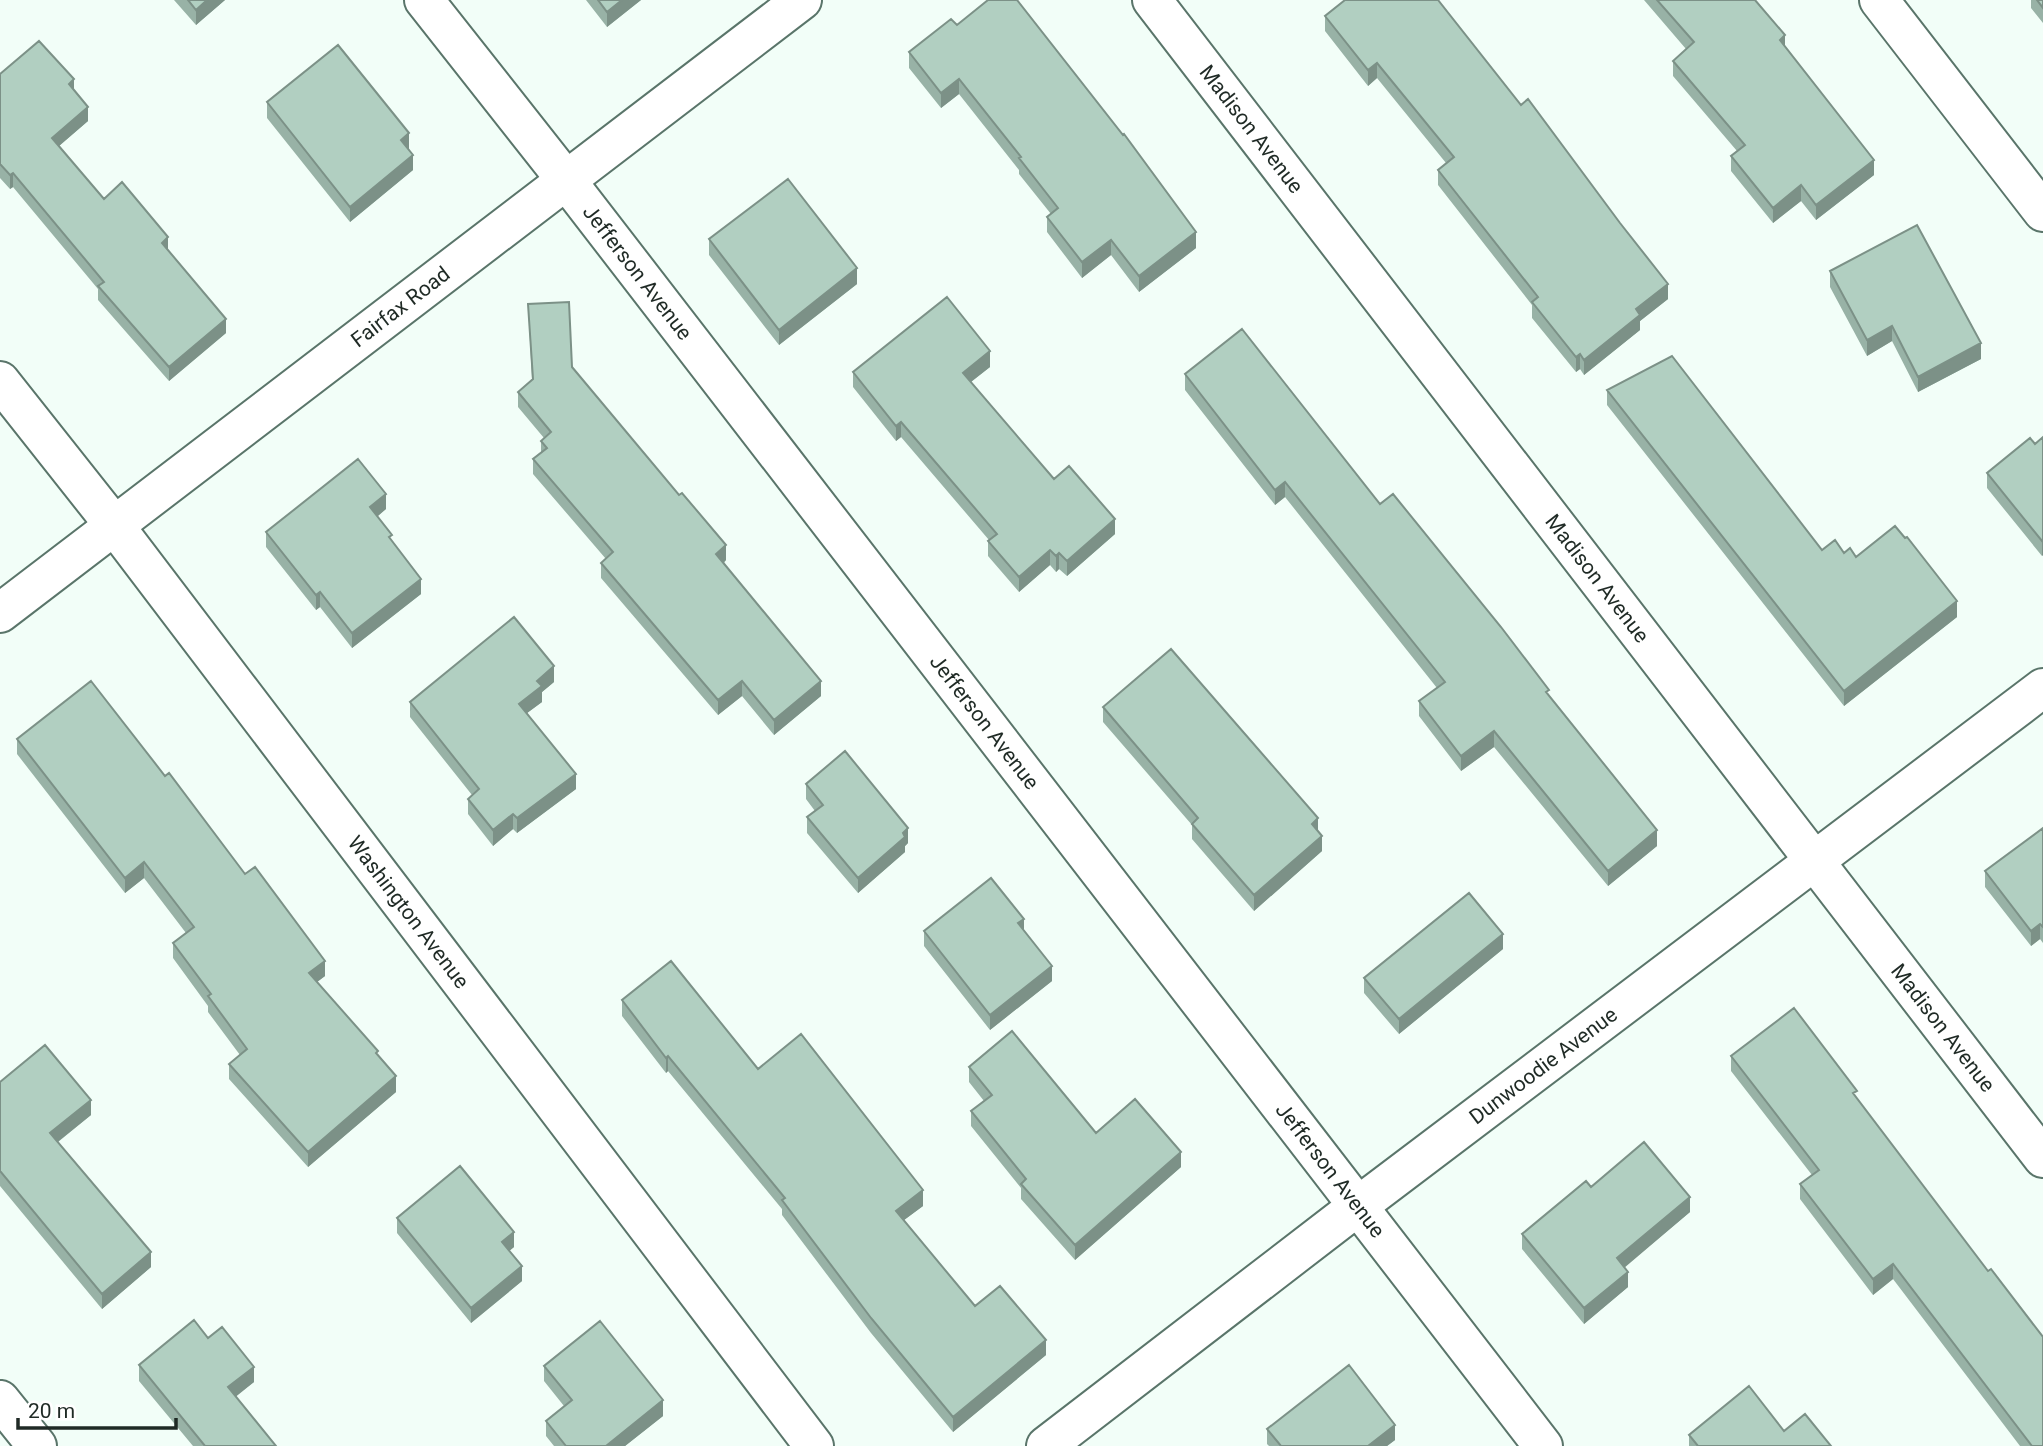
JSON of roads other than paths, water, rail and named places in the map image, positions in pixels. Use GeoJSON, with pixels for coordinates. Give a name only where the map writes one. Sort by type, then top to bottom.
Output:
{"type":"FeatureCollection","features":[{"type":"Feature","properties":{"kind":"street","name":"Jefferson Avenue"},"geometry":{"type":"LineString","coordinates":[[424,0],[566,180],[1543,1446]]}},
{"type":"Feature","properties":{"kind":"street","name":"Fairfax Road"},"geometry":{"type":"LineString","coordinates":[[0,613],[802,0]]}},
{"type":"Feature","properties":{"kind":"street","name":"Madison Avenue"},"geometry":{"type":"LineString","coordinates":[[1152,0],[2043,1158]]}},
{"type":"Feature","properties":{"kind":"street"},"geometry":{"type":"LineString","coordinates":[[1879,0],[2043,212]]}},
{"type":"Feature","properties":{"kind":"street","name":"Washington Avenue"},"geometry":{"type":"LineString","coordinates":[[0,381],[114,525],[814,1446]]}},
{"type":"Feature","properties":{"kind":"street","name":"Dunwoodie Avenue"},"geometry":{"type":"LineString","coordinates":[[1046,1446],[2043,688]]}},
{"type":"Feature","properties":{"kind":"street"},"geometry":{"type":"LineString","coordinates":[[0,1400],[37,1446]]}}]}
